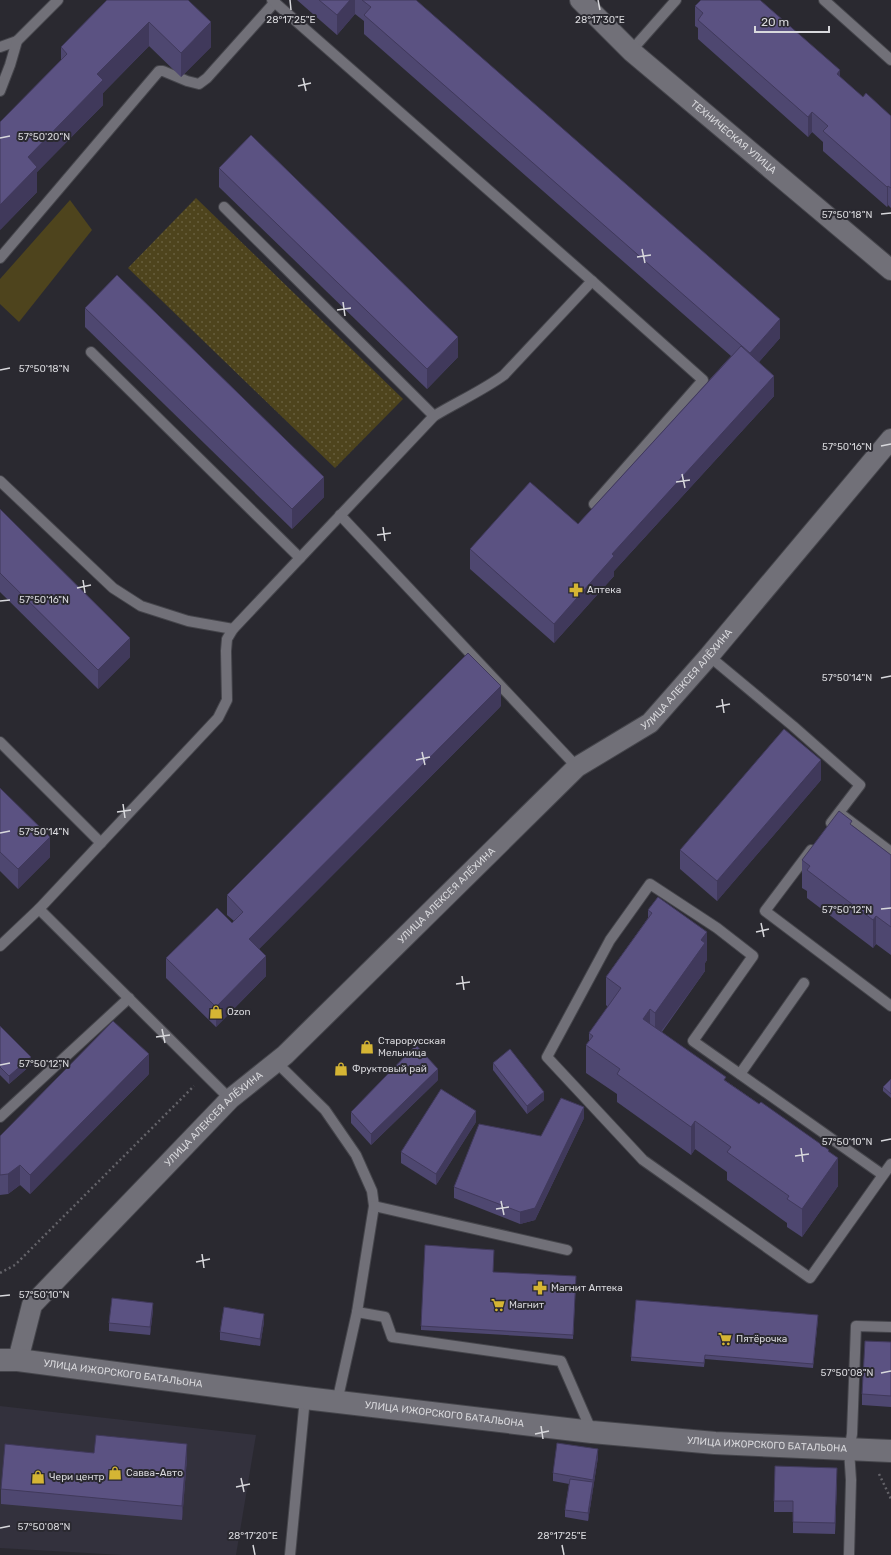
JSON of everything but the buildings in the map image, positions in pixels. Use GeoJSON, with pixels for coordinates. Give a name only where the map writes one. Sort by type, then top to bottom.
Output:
{"type":"FeatureCollection","features":[{"type":"Feature","properties":{"kind":"street","name":"ТЕХНИЧЕСКАЯ УЛИЦА"},"geometry":{"type":"LineString","coordinates":[[580,0],[631,51],[891,270]]}},
{"type":"Feature","properties":{"kind":"street","name":"УЛИЦА АЛЕКСЕЯ АЛЁХИНА"},"geometry":{"type":"LineString","coordinates":[[9,1360],[32,1306],[230,1099],[285,1055],[577,767],[650,723],[709,656],[891,438]]}},
{"type":"Feature","properties":{"kind":"street","name":"УЛИЦА ИЖОРСКОГО БАТАЛЬОНА"},"geometry":{"type":"LineString","coordinates":[[9,1360],[337,1402],[592,1432],[715,1443],[891,1451]]}},
{"type":"Feature","properties":{"kind":"lane"},"geometry":{"type":"LineString","coordinates":[[0,47],[17,41],[58,0]]}},
{"type":"Feature","properties":{"kind":"lane"},"geometry":{"type":"LineString","coordinates":[[631,51],[676,0]]}},
{"type":"Feature","properties":{"kind":"lane"},"geometry":{"type":"LineString","coordinates":[[824,0],[891,60]]}},
{"type":"Feature","properties":{"kind":"lane"},"geometry":{"type":"LineString","coordinates":[[0,258],[159,71],[163,71],[187,81],[199,84],[207,78],[274,1],[703,380],[594,504]]}},
{"type":"Feature","properties":{"kind":"lane"},"geometry":{"type":"LineString","coordinates":[[0,91],[17,41]]}},
{"type":"Feature","properties":{"kind":"lane"},"geometry":{"type":"LineString","coordinates":[[224,207],[434,416]]}},
{"type":"Feature","properties":{"kind":"lane"},"geometry":{"type":"LineString","coordinates":[[0,946],[39,909],[218,718],[227,700],[227,639],[233,629],[434,416],[456,402],[491,385],[504,375],[592,281]]}},
{"type":"Feature","properties":{"kind":"lane"},"geometry":{"type":"LineString","coordinates":[[91,352],[300,558]]}},
{"type":"Feature","properties":{"kind":"lane"},"geometry":{"type":"LineString","coordinates":[[0,481],[113,588],[141,606],[188,621],[233,629]]}},
{"type":"Feature","properties":{"kind":"lane"},"geometry":{"type":"LineString","coordinates":[[340,515],[577,767]]}},
{"type":"Feature","properties":{"kind":"lane"},"geometry":{"type":"LineString","coordinates":[[709,656],[860,784],[825,831]]}},
{"type":"Feature","properties":{"kind":"lane"},"geometry":{"type":"LineString","coordinates":[[0,742],[101,843]]}},
{"type":"Feature","properties":{"kind":"lane"},"geometry":{"type":"LineString","coordinates":[[839,812],[891,852]]}},
{"type":"Feature","properties":{"kind":"lane"},"geometry":{"type":"LineString","coordinates":[[816,843],[765,911],[891,1006]]}},
{"type":"Feature","properties":{"kind":"lane"},"geometry":{"type":"LineString","coordinates":[[883,1175],[693,1041],[753,956],[717,928],[650,884],[610,940],[547,1057],[643,1160],[810,1278],[891,1164]]}},
{"type":"Feature","properties":{"kind":"lane"},"geometry":{"type":"LineString","coordinates":[[39,909],[230,1099]]}},
{"type":"Feature","properties":{"kind":"lane"},"geometry":{"type":"LineString","coordinates":[[740,1074],[804,983]]}},
{"type":"Feature","properties":{"kind":"lane"},"geometry":{"type":"LineString","coordinates":[[0,1117],[128,998]]}},
{"type":"Feature","properties":{"kind":"lane"},"geometry":{"type":"LineString","coordinates":[[276,1062],[324,1110],[356,1155],[372,1191],[374,1206],[357,1312],[337,1402]]}},
{"type":"Feature","properties":{"kind":"lane"},"geometry":{"type":"LineString","coordinates":[[374,1206],[567,1250]]}},
{"type":"Feature","properties":{"kind":"lane"},"geometry":{"type":"LineString","coordinates":[[357,1312],[385,1317],[392,1337],[561,1360],[592,1432]]}},
{"type":"Feature","properties":{"kind":"lane"},"geometry":{"type":"LineString","coordinates":[[849,1555],[851,1480],[849,1450],[852,1434],[856,1326],[891,1327]]}},
{"type":"Feature","properties":{"kind":"lane"},"geometry":{"type":"LineString","coordinates":[[290,1555],[305,1398]]}},
{"type":"Feature","properties":{"kind":"path"},"geometry":{"type":"LineString","coordinates":[[0,1273],[15,1265],[205,1075]]}},
{"type":"Feature","properties":{"kind":"path"},"geometry":{"type":"LineString","coordinates":[[878,1472],[891,1499]]}},
{"type":"Feature","properties":{"kind":"shaded area"},"geometry":{"type":"Polygon","coordinates":[[[196,198],[403,399],[335,468],[128,268],[196,198]]]}},
{"type":"Feature","properties":{"kind":"shaded area"},"geometry":{"type":"Polygon","coordinates":[[[70,200],[92,230],[19,322],[0,304],[0,279],[70,200]]]}},
{"type":"Feature","properties":{"kind":"shaded area"},"geometry":{"type":"Polygon","coordinates":[[[0,1406],[256,1435],[236,1555],[122,1555],[0,1548],[0,1406]]]}},
{"type":"Feature","properties":{"kind":"place","name":"Аптека"},"geometry":{"type":"Point","coordinates":[576,590]}},
{"type":"Feature","properties":{"kind":"place","name":"Ozon"},"geometry":{"type":"Point","coordinates":[216,1012]}},
{"type":"Feature","properties":{"kind":"place","name":"Старорусская Мельница"},"geometry":{"type":"Point","coordinates":[367,1047]}},
{"type":"Feature","properties":{"kind":"place","name":"Фруктовый рай"},"geometry":{"type":"Point","coordinates":[341,1069]}},
{"type":"Feature","properties":{"kind":"place","name":"Магнит Аптека"},"geometry":{"type":"Point","coordinates":[540,1288]}},
{"type":"Feature","properties":{"kind":"place","name":"Магнит"},"geometry":{"type":"Point","coordinates":[498,1305]}},
{"type":"Feature","properties":{"kind":"place","name":"Пятёрочка"},"geometry":{"type":"Point","coordinates":[725,1339]}},
{"type":"Feature","properties":{"kind":"place","name":"Савва-Авто"},"geometry":{"type":"Point","coordinates":[115,1473]}},
{"type":"Feature","properties":{"kind":"place","name":"Чери центр"},"geometry":{"type":"Point","coordinates":[38,1477]}}]}
